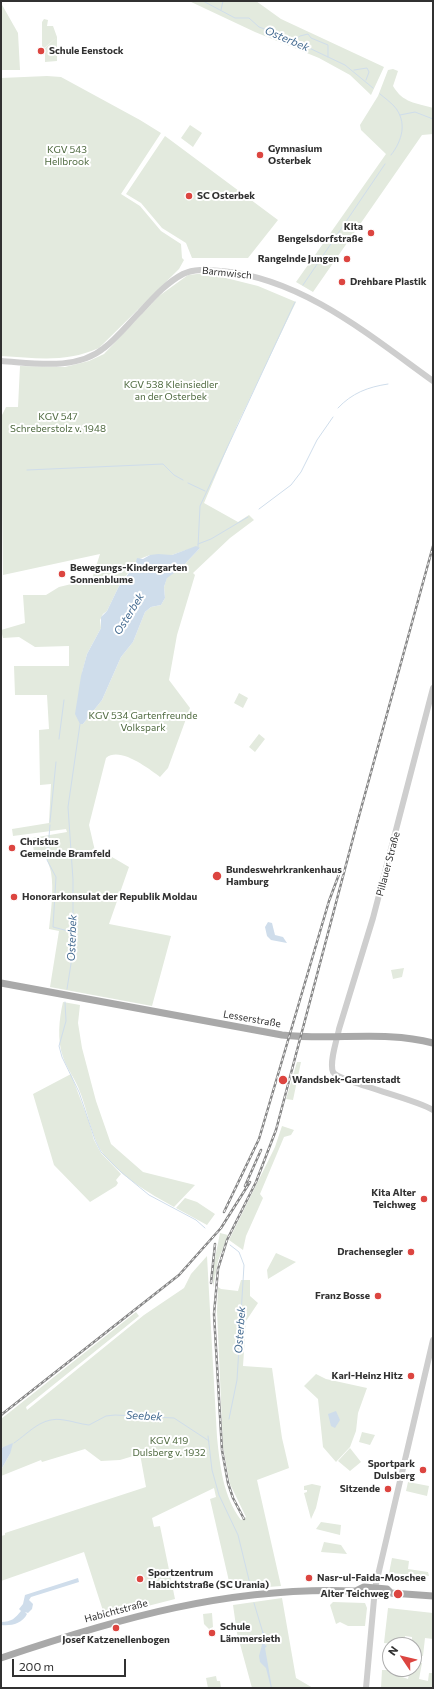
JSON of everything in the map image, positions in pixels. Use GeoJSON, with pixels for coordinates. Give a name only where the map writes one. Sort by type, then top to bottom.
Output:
{"type":"FeatureCollection","features":[{"type":"Feature","properties":{"kind":"main road","name":"Lesserstraße"},"geometry":{"type":"LineString","coordinates":[[1,983],[282,1035],[304,1038],[400,1037],[433,1044]]}},
{"type":"Feature","properties":{"kind":"main road","name":"Habichtstraße"},"geometry":{"type":"LineString","coordinates":[[1,1658],[126,1618],[192,1604],[283,1592],[356,1590],[364,1587],[375,1591]]}},
{"type":"Feature","properties":{"kind":"main road"},"geometry":{"type":"LineString","coordinates":[[375,1591],[387,1589],[391,1593],[433,1596]]}},
{"type":"Feature","properties":{"kind":"street","name":"Barmwisch"},"geometry":{"type":"LineString","coordinates":[[1,361],[63,363],[89,357],[104,348],[154,297],[173,280],[184,274],[203,270],[249,274],[273,282],[308,298],[365,331],[433,381]]}},
{"type":"Feature","properties":{"kind":"street","name":"Pillauer Straße"},"geometry":{"type":"LineString","coordinates":[[433,688],[396,833],[334,1048],[334,1073],[348,1080],[416,1101],[433,1110]]}},
{"type":"Feature","properties":{"kind":"street"},"geometry":{"type":"LineString","coordinates":[[366,1688],[375,1591],[433,1340]]}},
{"type":"Feature","properties":{"kind":"green space"},"geometry":{"type":"Polygon","coordinates":[[[189,1],[256,1],[281,19],[384,67],[371,95],[350,75],[319,58],[255,32],[189,1]]]}},
{"type":"Feature","properties":{"kind":"green space"},"geometry":{"type":"Polygon","coordinates":[[[1,3],[18,33],[20,70],[1,70],[1,3]]]}},
{"type":"Feature","properties":{"kind":"green space"},"geometry":{"type":"Polygon","coordinates":[[[44,19],[48,20],[47,26],[53,26],[57,37],[42,50],[42,22],[44,19]]]}},
{"type":"Feature","properties":{"kind":"green space"},"geometry":{"type":"Polygon","coordinates":[[[57,37],[57,61],[45,62],[45,48],[57,37]]]}},
{"type":"Feature","properties":{"kind":"green space"},"geometry":{"type":"Polygon","coordinates":[[[393,69],[398,71],[393,86],[401,96],[410,102],[433,108],[433,134],[422,135],[313,292],[296,282],[386,154],[361,130],[360,125],[378,96],[388,70],[393,69]]]}},
{"type":"Feature","properties":{"kind":"green space","name":"KGV 543 Hellbrook"},"geometry":{"type":"Polygon","coordinates":[[[47,76],[61,77],[161,133],[121,194],[140,206],[161,231],[181,244],[182,258],[184,260],[179,269],[99,348],[87,353],[63,358],[1,356],[1,78],[47,76]]]}},
{"type":"Feature","properties":{"kind":"green space"},"geometry":{"type":"Polygon","coordinates":[[[190,125],[202,133],[193,147],[181,138],[190,125]]]}},
{"type":"Feature","properties":{"kind":"green space"},"geometry":{"type":"Polygon","coordinates":[[[165,136],[278,220],[248,258],[192,258],[186,243],[162,228],[141,203],[126,194],[165,136]]]}},
{"type":"Feature","properties":{"kind":"green space"},"geometry":{"type":"Polygon","coordinates":[[[206,273],[258,286],[296,302],[238,423],[204,503],[238,522],[249,515],[254,520],[230,538],[193,573],[195,575],[177,635],[169,680],[190,708],[168,768],[160,777],[142,764],[126,757],[112,755],[106,758],[89,825],[95,851],[112,857],[129,867],[109,924],[171,936],[152,1006],[50,987],[59,931],[49,929],[52,886],[51,872],[46,850],[34,852],[32,838],[67,832],[66,829],[13,836],[12,829],[49,823],[51,784],[40,785],[39,730],[49,729],[47,695],[15,695],[14,666],[69,666],[69,646],[35,647],[19,637],[3,638],[1,630],[25,623],[23,595],[46,595],[59,587],[92,579],[100,554],[3,575],[1,417],[6,407],[18,407],[20,366],[65,367],[89,361],[104,354],[159,296],[188,275],[206,273]],[[200,548],[186,550],[172,555],[150,555],[137,560],[119,586],[107,611],[103,614],[100,620],[101,628],[87,654],[82,673],[83,724],[102,700],[121,657],[133,642],[145,612],[151,607],[161,605],[165,598],[164,587],[167,577],[181,568],[200,548]]]}},
{"type":"Feature","properties":{"kind":"green space"},"geometry":{"type":"Polygon","coordinates":[[[239,693],[248,698],[243,708],[234,703],[239,693]]]}},
{"type":"Feature","properties":{"kind":"green space"},"geometry":{"type":"Polygon","coordinates":[[[259,734],[265,739],[255,752],[249,747],[259,734]]]}},
{"type":"Feature","properties":{"kind":"green space"},"geometry":{"type":"Polygon","coordinates":[[[404,968],[402,977],[393,979],[391,970],[404,968]]]}},
{"type":"Feature","properties":{"kind":"green space"},"geometry":{"type":"Polygon","coordinates":[[[63,1002],[80,1005],[78,1023],[82,1048],[96,1101],[111,1144],[143,1172],[195,1185],[174,1207],[145,1190],[117,1169],[98,1146],[83,1099],[61,1050],[59,1030],[63,1002]]]}},
{"type":"Feature","properties":{"kind":"green space"},"geometry":{"type":"Polygon","coordinates":[[[297,1062],[301,1062],[293,1100],[286,1099],[297,1062]]]}},
{"type":"Feature","properties":{"kind":"green space"},"geometry":{"type":"Polygon","coordinates":[[[71,1074],[89,1122],[94,1140],[101,1153],[121,1174],[116,1180],[118,1183],[116,1186],[90,1202],[54,1165],[33,1094],[71,1074]]]}},
{"type":"Feature","properties":{"kind":"green space"},"geometry":{"type":"Polygon","coordinates":[[[282,1126],[294,1130],[291,1135],[284,1137],[260,1194],[263,1198],[246,1236],[243,1250],[229,1240],[275,1147],[282,1126]]]}},
{"type":"Feature","properties":{"kind":"green space"},"geometry":{"type":"Polygon","coordinates":[[[185,1198],[197,1202],[215,1214],[207,1225],[176,1208],[185,1198]]]}},
{"type":"Feature","properties":{"kind":"green space"},"geometry":{"type":"Polygon","coordinates":[[[220,1233],[228,1235],[218,1261],[213,1288],[213,1268],[220,1233]]]}},
{"type":"Feature","properties":{"kind":"green space"},"geometry":{"type":"Polygon","coordinates":[[[276,1253],[296,1262],[268,1279],[267,1270],[276,1253]]]}},
{"type":"Feature","properties":{"kind":"green space","name":"KGV 419 Dulsberg v. 1932"},"geometry":{"type":"Polygon","coordinates":[[[207,1256],[219,1459],[226,1491],[241,1520],[246,1517],[230,1484],[223,1447],[217,1311],[218,1287],[221,1289],[238,1291],[241,1280],[250,1280],[250,1296],[258,1303],[246,1321],[243,1366],[272,1368],[282,1438],[289,1468],[257,1480],[281,1586],[231,1590],[210,1499],[216,1497],[214,1488],[152,1518],[154,1527],[160,1526],[175,1599],[105,1617],[84,1552],[1,1581],[1,1536],[5,1535],[5,1533],[146,1487],[140,1454],[120,1460],[101,1461],[85,1449],[42,1462],[41,1460],[1,1476],[1,1470],[10,1454],[3,1447],[1,1448],[1,1419],[136,1312],[139,1316],[26,1407],[27,1410],[144,1315],[184,1288],[191,1274],[207,1256]]]}},
{"type":"Feature","properties":{"kind":"green space"},"geometry":{"type":"Polygon","coordinates":[[[316,1374],[326,1379],[367,1388],[358,1413],[356,1431],[350,1447],[336,1462],[323,1447],[318,1399],[304,1386],[316,1374]]]}},
{"type":"Feature","properties":{"kind":"green space"},"geometry":{"type":"Polygon","coordinates":[[[362,1432],[375,1435],[370,1445],[359,1442],[362,1432]]]}},
{"type":"Feature","properties":{"kind":"green space"},"geometry":{"type":"Polygon","coordinates":[[[350,1448],[361,1462],[350,1471],[338,1461],[350,1448]]]}},
{"type":"Feature","properties":{"kind":"green space"},"geometry":{"type":"Polygon","coordinates":[[[408,1482],[429,1486],[427,1496],[406,1491],[408,1482]]]}},
{"type":"Feature","properties":{"kind":"green space"},"geometry":{"type":"Polygon","coordinates":[[[312,1484],[321,1486],[316,1508],[311,1519],[304,1493],[307,1492],[307,1490],[304,1490],[304,1486],[312,1484]]]}},
{"type":"Feature","properties":{"kind":"green space"},"geometry":{"type":"Polygon","coordinates":[[[321,1522],[341,1525],[340,1535],[316,1529],[321,1522]]]}},
{"type":"Feature","properties":{"kind":"green space"},"geometry":{"type":"Polygon","coordinates":[[[324,1542],[341,1545],[347,1554],[321,1552],[324,1542]]]}},
{"type":"Feature","properties":{"kind":"green space"},"geometry":{"type":"Polygon","coordinates":[[[392,1558],[409,1561],[408,1569],[428,1572],[429,1576],[389,1573],[392,1558]]]}},
{"type":"Feature","properties":{"kind":"green space"},"geometry":{"type":"Polygon","coordinates":[[[282,1598],[296,1678],[313,1688],[252,1688],[237,1633],[233,1605],[282,1598]]]}},
{"type":"Feature","properties":{"kind":"green space"},"geometry":{"type":"Polygon","coordinates":[[[333,1602],[365,1603],[367,1608],[365,1626],[348,1626],[340,1622],[336,1624],[330,1605],[333,1602]]]}},
{"type":"Feature","properties":{"kind":"green space"},"geometry":{"type":"Polygon","coordinates":[[[388,1608],[433,1613],[433,1639],[425,1638],[423,1656],[422,1637],[385,1637],[388,1608]]]}},
{"type":"Feature","properties":{"kind":"green space"},"geometry":{"type":"Polygon","coordinates":[[[212,1613],[213,1627],[209,1629],[204,1624],[203,1614],[212,1613]]]}},
{"type":"Feature","properties":{"kind":"green space"},"geometry":{"type":"Polygon","coordinates":[[[382,1670],[382,1677],[402,1677],[408,1679],[408,1677],[419,1677],[419,1679],[428,1681],[429,1673],[433,1673],[433,1688],[381,1688],[382,1670]]]}},
{"type":"Feature","properties":{"kind":"green space"},"geometry":{"type":"Polygon","coordinates":[[[216,1676],[217,1681],[220,1681],[221,1688],[208,1688],[206,1678],[216,1676]]]}},
{"type":"Feature","properties":{"kind":"water"},"geometry":{"type":"Polygon","coordinates":[[[196,546],[200,548],[181,568],[167,578],[164,587],[165,598],[161,605],[151,607],[145,612],[133,642],[121,657],[102,700],[83,724],[80,724],[75,714],[81,676],[87,654],[101,628],[101,617],[107,611],[119,586],[135,565],[137,558],[143,559],[150,555],[158,554],[172,555],[196,546]]]}},
{"type":"Feature","properties":{"kind":"water"},"geometry":{"type":"Polygon","coordinates":[[[268,922],[272,923],[275,935],[283,937],[287,943],[271,940],[267,936],[265,927],[268,922]]]}},
{"type":"Feature","properties":{"kind":"water"},"geometry":{"type":"Polygon","coordinates":[[[336,1411],[340,1420],[335,1428],[331,1426],[328,1414],[336,1411]]]}},
{"type":"Feature","properties":{"kind":"water"},"geometry":{"type":"Polygon","coordinates":[[[13,1443],[10,1454],[1,1470],[1,1448],[13,1443]]]}},
{"type":"Feature","properties":{"kind":"water"},"geometry":{"type":"Polygon","coordinates":[[[78,1578],[79,1582],[31,1597],[29,1600],[33,1604],[32,1609],[28,1613],[25,1612],[27,1614],[22,1620],[12,1625],[1,1625],[1,1622],[13,1619],[21,1611],[19,1609],[23,1604],[25,1595],[78,1578]]]}},
{"type":"Feature","properties":{"kind":"water"},"geometry":{"type":"Polygon","coordinates":[[[262,1632],[264,1632],[265,1645],[267,1646],[265,1648],[272,1688],[266,1668],[260,1662],[259,1656],[263,1641],[262,1632]]]}},
{"type":"Feature","properties":{"kind":"waterway","name":"Osterbek"},"geometry":{"type":"LineString","coordinates":[[203,1],[235,18],[249,18],[259,27],[288,38],[345,65],[373,88]]}},
{"type":"Feature","properties":{"kind":"waterway","name":"Osterbek"},"geometry":{"type":"LineString","coordinates":[[221,10],[223,1]]}},
{"type":"Feature","properties":{"kind":"waterway"},"geometry":{"type":"LineString","coordinates":[[295,40],[300,36],[308,34],[311,38],[328,45],[328,57]]}},
{"type":"Feature","properties":{"kind":"waterway","name":"Osterbek"},"geometry":{"type":"LineString","coordinates":[[354,70],[367,68],[369,72],[366,80]]}},
{"type":"Feature","properties":{"kind":"waterway","name":"Osterbek"},"geometry":{"type":"LineString","coordinates":[[380,94],[394,106],[401,118],[402,131],[398,144],[391,155]]}},
{"type":"Feature","properties":{"kind":"waterway"},"geometry":{"type":"LineString","coordinates":[[400,115],[415,112],[433,119]]}},
{"type":"Feature","properties":{"kind":"waterway","name":"Osterbek"},"geometry":{"type":"LineString","coordinates":[[303,285],[385,164]]}},
{"type":"Feature","properties":{"kind":"waterway","name":"Osterbek"},"geometry":{"type":"LineString","coordinates":[[198,547],[200,506],[295,302]]}},
{"type":"Feature","properties":{"kind":"waterway"},"geometry":{"type":"LineString","coordinates":[[338,408],[349,398],[361,392],[388,384]]}},
{"type":"Feature","properties":{"kind":"waterway"},"geometry":{"type":"LineString","coordinates":[[259,509],[291,485],[301,472],[317,440],[333,417]]}},
{"type":"Feature","properties":{"kind":"waterway"},"geometry":{"type":"LineString","coordinates":[[27,470],[163,464],[174,475],[183,480]]}},
{"type":"Feature","properties":{"kind":"waterway"},"geometry":{"type":"LineString","coordinates":[[188,483],[205,491]]}},
{"type":"Feature","properties":{"kind":"waterway"},"geometry":{"type":"LineString","coordinates":[[198,544],[211,539],[248,517]]}},
{"type":"Feature","properties":{"kind":"waterway"},"geometry":{"type":"LineString","coordinates":[[59,739],[64,700]]}},
{"type":"Feature","properties":{"kind":"waterway","name":"Osterbek"},"geometry":{"type":"LineString","coordinates":[[67,989],[73,951],[73,880],[68,807],[80,724]]}},
{"type":"Feature","properties":{"kind":"waterway"},"geometry":{"type":"LineString","coordinates":[[50,822],[56,762]]}},
{"type":"Feature","properties":{"kind":"waterway"},"geometry":{"type":"LineString","coordinates":[[50,825],[47,860],[56,877],[53,927],[72,932]]}},
{"type":"Feature","properties":{"kind":"waterway","name":"Osterbek"},"geometry":{"type":"LineString","coordinates":[[65,1002],[66,1021],[59,1046],[62,1057],[79,1092],[95,1140],[101,1152],[121,1172],[149,1195],[196,1220],[205,1228]]}},
{"type":"Feature","properties":{"kind":"waterway","name":"Osterbek"},"geometry":{"type":"LineString","coordinates":[[229,1419],[237,1380],[244,1265],[239,1252],[230,1245]]}},
{"type":"Feature","properties":{"kind":"waterway","name":"Seebek"},"geometry":{"type":"LineString","coordinates":[[14,1443],[37,1426],[49,1420],[56,1419],[89,1425],[106,1416],[115,1415],[174,1418],[209,1441]]}},
{"type":"Feature","properties":{"kind":"waterway","name":"Osterbek"},"geometry":{"type":"LineString","coordinates":[[208,1436],[212,1470],[219,1495],[238,1535],[250,1584]]}},
{"type":"Feature","properties":{"kind":"waterway","name":"Osterbek"},"geometry":{"type":"LineString","coordinates":[[254,1603],[263,1633]]}},
{"type":"Feature","properties":{"kind":"railway"},"geometry":{"type":"LineString","coordinates":[[244,1519],[233,1498],[228,1483],[222,1450],[214,1314],[218,1269],[227,1240],[256,1182],[276,1130],[356,827],[433,546]]}},
{"type":"Feature","properties":{"kind":"railway"},"geometry":{"type":"LineString","coordinates":[[224,1212],[259,1139],[329,901],[341,869]]}},
{"type":"Feature","properties":{"kind":"railway"},"geometry":{"type":"LineString","coordinates":[[245,1186],[261,1150]]}},
{"type":"Feature","properties":{"kind":"railway"},"geometry":{"type":"LineString","coordinates":[[1,1415],[179,1275],[221,1228],[250,1182]]}},
{"type":"Feature","properties":{"kind":"railway"},"geometry":{"type":"LineString","coordinates":[[211,1283],[215,1244]]}},
{"type":"Feature","properties":{"kind":"place","name":"Schule Eenstock"},"geometry":{"type":"Point","coordinates":[41,51]}},
{"type":"Feature","properties":{"kind":"place","name":"Gymnasium Osterbek"},"geometry":{"type":"Point","coordinates":[260,155]}},
{"type":"Feature","properties":{"kind":"place","name":"SC Osterbek"},"geometry":{"type":"Point","coordinates":[189,196]}},
{"type":"Feature","properties":{"kind":"place","name":"Kita Bengelsdorfstraße"},"geometry":{"type":"Point","coordinates":[371,233]}},
{"type":"Feature","properties":{"kind":"place","name":"Rangelnde Jungen"},"geometry":{"type":"Point","coordinates":[347,259]}},
{"type":"Feature","properties":{"kind":"place","name":"Drehbare Plastik"},"geometry":{"type":"Point","coordinates":[342,282]}},
{"type":"Feature","properties":{"kind":"place","name":"Bewegungs-Kindergarten Sonnenblume"},"geometry":{"type":"Point","coordinates":[62,574]}},
{"type":"Feature","properties":{"kind":"place","name":"Christus Gemeinde Bramfeld"},"geometry":{"type":"Point","coordinates":[12,848]}},
{"type":"Feature","properties":{"kind":"place","name":"Bundeswehrkrankenhaus Hamburg"},"geometry":{"type":"Point","coordinates":[217,876]}},
{"type":"Feature","properties":{"kind":"place","name":"Honorarkonsulat der Republik Moldau"},"geometry":{"type":"Point","coordinates":[14,897]}},
{"type":"Feature","properties":{"kind":"place","name":"Wandsbek-Gartenstadt"},"geometry":{"type":"Point","coordinates":[283,1080]}},
{"type":"Feature","properties":{"kind":"place","name":"Kita Alter Teichweg"},"geometry":{"type":"Point","coordinates":[424,1199]}},
{"type":"Feature","properties":{"kind":"place","name":"Drachensegler"},"geometry":{"type":"Point","coordinates":[411,1252]}},
{"type":"Feature","properties":{"kind":"place","name":"Franz Bosse"},"geometry":{"type":"Point","coordinates":[378,1296]}},
{"type":"Feature","properties":{"kind":"place","name":"Karl-Heinz Hitz"},"geometry":{"type":"Point","coordinates":[411,1376]}},
{"type":"Feature","properties":{"kind":"place","name":"Sportpark Dulsberg"},"geometry":{"type":"Point","coordinates":[423,1470]}},
{"type":"Feature","properties":{"kind":"place","name":"Sitzende"},"geometry":{"type":"Point","coordinates":[388,1489]}},
{"type":"Feature","properties":{"kind":"place","name":"Nasr-ul-Faida-Moschee"},"geometry":{"type":"Point","coordinates":[309,1578]}},
{"type":"Feature","properties":{"kind":"place","name":"Sportzentrum Habichtstraße (SC Urania)"},"geometry":{"type":"Point","coordinates":[140,1579]}},
{"type":"Feature","properties":{"kind":"place","name":"Alter Teichweg"},"geometry":{"type":"Point","coordinates":[398,1594]}},
{"type":"Feature","properties":{"kind":"place","name":"Josef Katzenellenbogen"},"geometry":{"type":"Point","coordinates":[116,1628]}},
{"type":"Feature","properties":{"kind":"place","name":"Schule Lämmersieth"},"geometry":{"type":"Point","coordinates":[212,1633]}},
{"type":"Feature","properties":{"kind":"park label","name":"KGV 538 Kleinsiedler an der Osterbek"},"geometry":{"type":"Point","coordinates":[171,390]}},
{"type":"Feature","properties":{"kind":"park label","name":"KGV 547 Schreberstolz v. 1948"},"geometry":{"type":"Point","coordinates":[58,422]}},
{"type":"Feature","properties":{"kind":"park label","name":"KGV 534 Gartenfreunde Volkspark"},"geometry":{"type":"Point","coordinates":[143,722]}}]}
